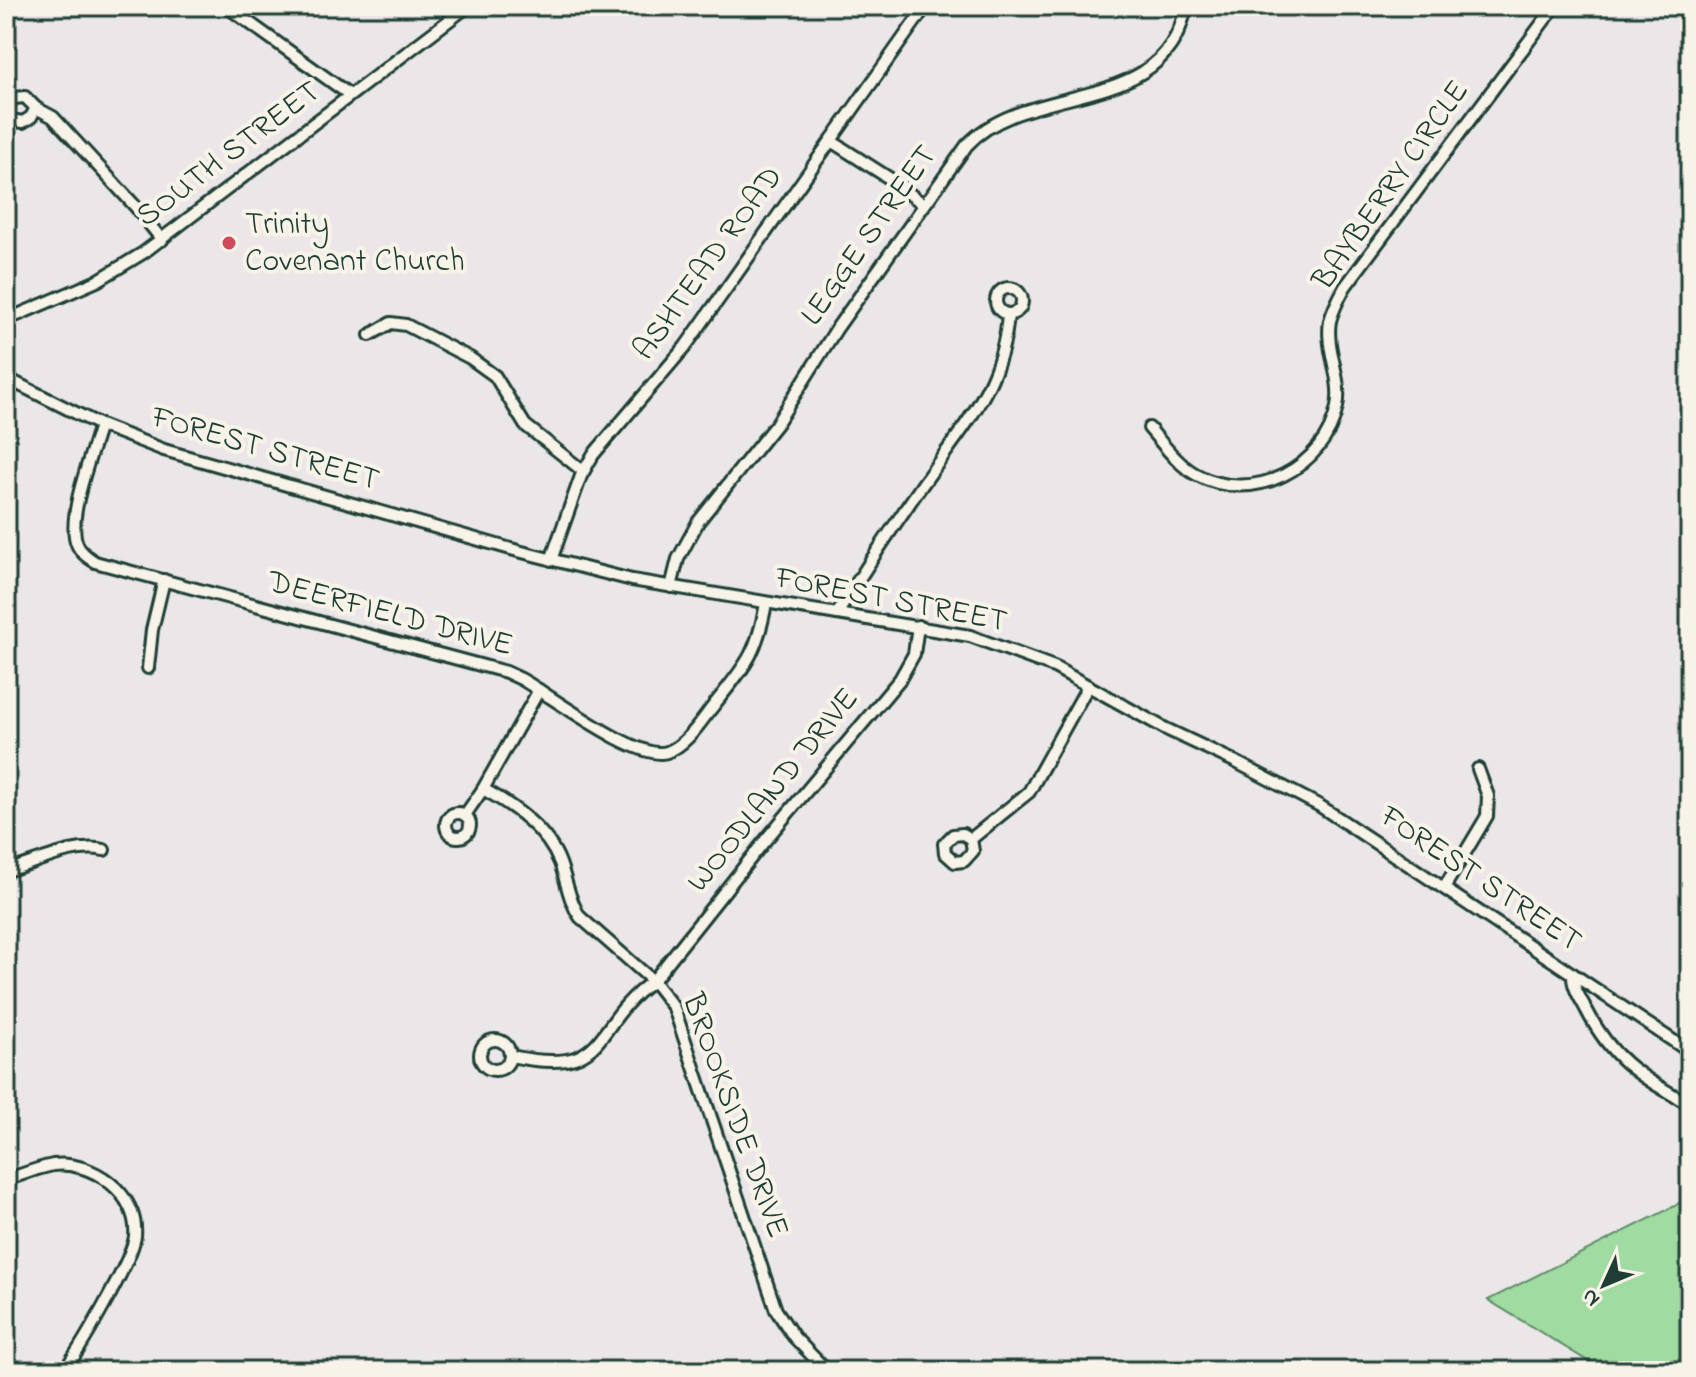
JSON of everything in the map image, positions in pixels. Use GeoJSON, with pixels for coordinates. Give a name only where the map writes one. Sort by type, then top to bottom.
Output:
{"type":"FeatureCollection","features":[{"type":"Feature","properties":{"kind":"street"},"geometry":{"type":"LineString","coordinates":[[226,6],[350,95]]}},
{"type":"Feature","properties":{"kind":"street","name":"SOUTH STREET"},"geometry":{"type":"LineString","coordinates":[[6,320],[97,281],[162,240],[468,6]]}},
{"type":"Feature","properties":{"kind":"street","name":"ASHTEAD ROAD"},"geometry":{"type":"LineString","coordinates":[[551,560],[583,471],[685,347],[926,6]]}},
{"type":"Feature","properties":{"kind":"street","name":"LEGGE STREET"},"geometry":{"type":"LineString","coordinates":[[671,587],[678,559],[698,522],[777,423],[837,328],[960,153],[986,128],[1008,117],[1125,81],[1155,64],[1176,36],[1186,6]]}},
{"type":"Feature","properties":{"kind":"street","name":"BAYBERRY CIRCLE"},"geometry":{"type":"LineString","coordinates":[[1149,428],[1192,472],[1220,484],[1239,486],[1268,482],[1285,475],[1310,457],[1325,438],[1336,411],[1338,388],[1330,324],[1345,287],[1555,6]]}},
{"type":"Feature","properties":{"kind":"street"},"geometry":{"type":"LineString","coordinates":[[36,108],[31,117],[23,122],[14,122],[6,110],[11,99],[21,96],[53,117],[162,240]]}},
{"type":"Feature","properties":{"kind":"street"},"geometry":{"type":"LineString","coordinates":[[831,141],[923,204]]}},
{"type":"Feature","properties":{"kind":"street"},"geometry":{"type":"LineString","coordinates":[[837,614],[906,508],[985,396],[1001,362],[1008,314]]}},
{"type":"Feature","properties":{"kind":"street"},"geometry":{"type":"LineString","coordinates":[[370,335],[391,323],[406,325],[470,358],[495,376],[525,425],[583,471]]}},
{"type":"Feature","properties":{"kind":"street","name":"FOREST STREET"},"geometry":{"type":"LineString","coordinates":[[6,378],[100,425],[189,458],[551,560],[671,587],[918,626],[992,643],[1037,660],[1320,806],[1690,1052]]}},
{"type":"Feature","properties":{"kind":"street","name":"DEERFIELD DRIVE"},"geometry":{"type":"LineString","coordinates":[[100,425],[78,501],[74,530],[77,545],[86,556],[100,564],[498,670],[521,679],[638,750],[656,754],[667,752],[687,738],[745,666],[759,639],[766,603]]}},
{"type":"Feature","properties":{"kind":"street"},"geometry":{"type":"LineString","coordinates":[[148,668],[152,630],[164,580]]}},
{"type":"Feature","properties":{"kind":"street","name":"WOODLAND DRIVE"},"geometry":{"type":"LineString","coordinates":[[511,1056],[540,1062],[567,1062],[598,1045],[900,679],[914,654],[918,626]]}},
{"type":"Feature","properties":{"kind":"street"},"geometry":{"type":"LineString","coordinates":[[971,839],[1032,788],[1088,686]]}},
{"type":"Feature","properties":{"kind":"street"},"geometry":{"type":"LineString","coordinates":[[465,815],[539,690]]}},
{"type":"Feature","properties":{"kind":"street"},"geometry":{"type":"LineString","coordinates":[[1444,888],[1487,816],[1488,796],[1478,769]]}},
{"type":"Feature","properties":{"kind":"street","name":"BROOKSIDE DRIVE"},"geometry":{"type":"LineString","coordinates":[[483,789],[517,810],[545,836],[558,858],[580,917],[653,981],[674,1008],[776,1310],[794,1337],[827,1371]]}},
{"type":"Feature","properties":{"kind":"street"},"geometry":{"type":"LineString","coordinates":[[6,871],[78,849],[104,850]]}},
{"type":"Feature","properties":{"kind":"street"},"geometry":{"type":"LineString","coordinates":[[1573,974],[1574,985],[1584,1006],[1612,1051],[1637,1074],[1690,1105]]}},
{"type":"Feature","properties":{"kind":"street"},"geometry":{"type":"LineString","coordinates":[[6,1180],[53,1165],[90,1169],[113,1184],[132,1216],[135,1236],[128,1261],[63,1371]]}},
{"type":"Feature","properties":{"kind":"green space"},"geometry":{"type":"Polygon","coordinates":[[[1690,1194],[1690,1371],[1604,1371],[1488,1300],[1675,1206],[1690,1194]]]}},
{"type":"Feature","properties":{"kind":"place","name":"Trinity Covenant Church"},"geometry":{"type":"Point","coordinates":[229,243]}}]}
